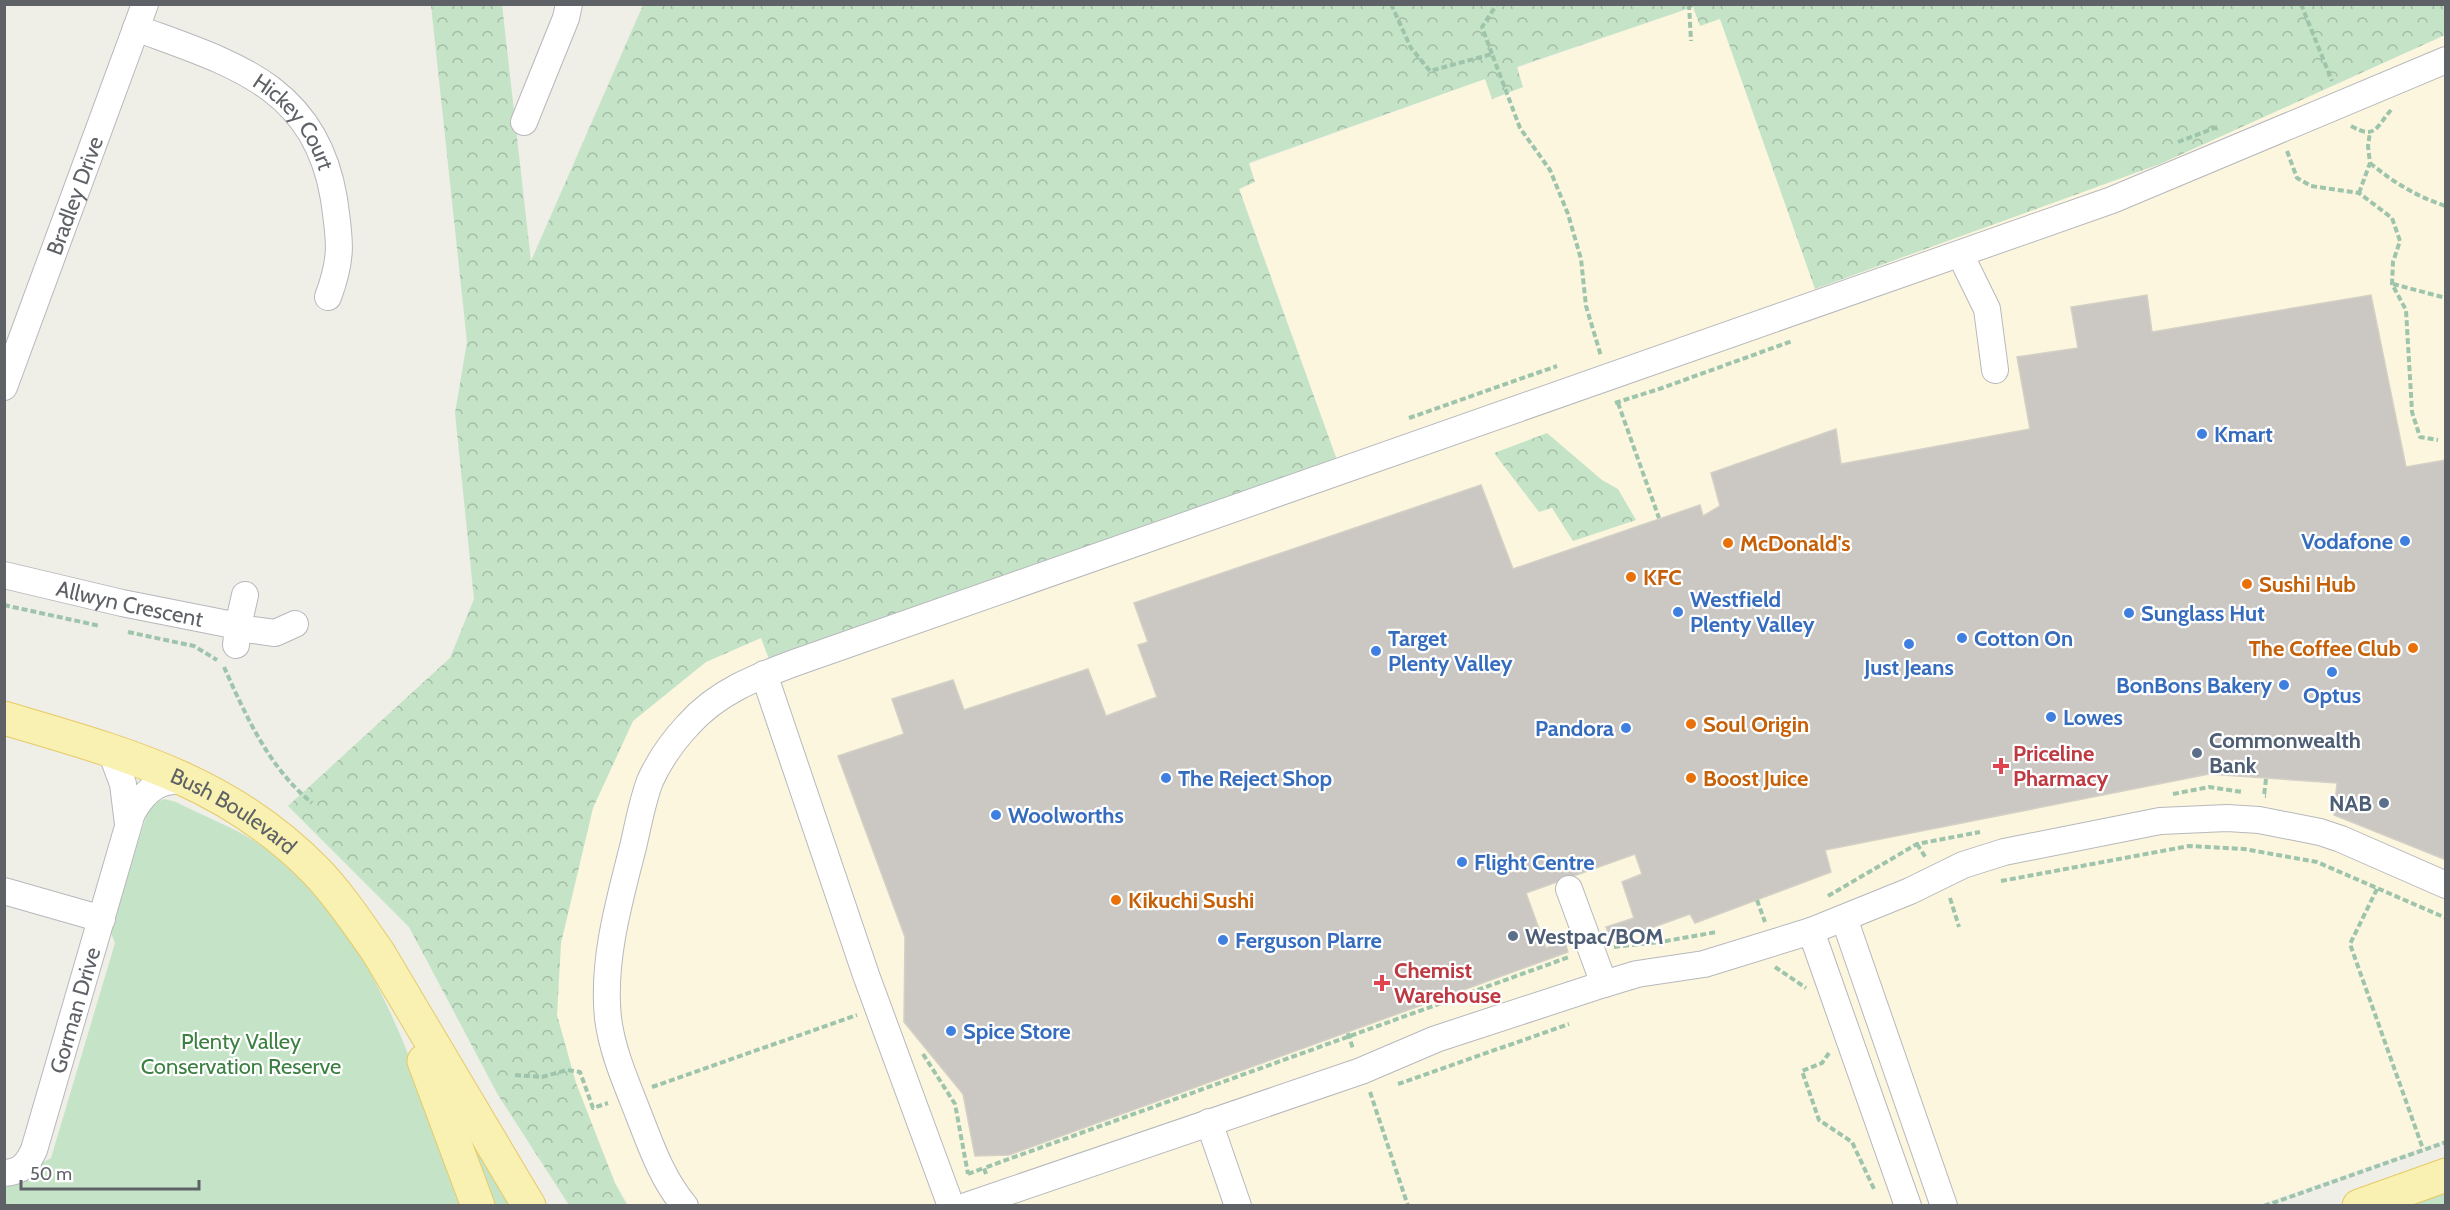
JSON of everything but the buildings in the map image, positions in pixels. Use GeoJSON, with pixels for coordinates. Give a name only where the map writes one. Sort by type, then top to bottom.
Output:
{"type":"FeatureCollection","features":[{"type":"Feature","properties":{"kind":"main road","name":"Bush Boulevard"},"geometry":{"type":"LineString","coordinates":[[4,718],[110,749],[191,781],[255,818],[281,838],[318,873],[353,916],[378,952],[399,992],[529,1206]]}},
{"type":"Feature","properties":{"kind":"main road","name":"Bush Boulevard"},"geometry":{"type":"LineString","coordinates":[[399,992],[478,1206]]}},
{"type":"Feature","properties":{"kind":"main road"},"geometry":{"type":"LineString","coordinates":[[2360,1206],[2445,1175]]}},
{"type":"Feature","properties":{"kind":"street","name":"Bradley Drive"},"geometry":{"type":"LineString","coordinates":[[4,387],[145,4]]}},
{"type":"Feature","properties":{"kind":"street"},"geometry":{"type":"LineString","coordinates":[[524,122],[566,18],[569,4]]}},
{"type":"Feature","properties":{"kind":"street","name":"Hickey Court"},"geometry":{"type":"LineString","coordinates":[[136,28],[233,64],[263,83],[297,115],[314,139],[326,165],[332,186],[340,250],[338,268],[328,297]]}},
{"type":"Feature","properties":{"kind":"street"},"geometry":{"type":"LineString","coordinates":[[686,1206],[674,1192],[658,1164],[631,1095],[611,1037],[607,980],[623,887],[648,789],[659,762],[687,725],[720,696],[764,674],[2121,197],[2445,60]]}},
{"type":"Feature","properties":{"kind":"street"},"geometry":{"type":"LineString","coordinates":[[1960,254],[1987,309],[1995,370]]}},
{"type":"Feature","properties":{"kind":"street","name":"Allwyn Crescent"},"geometry":{"type":"LineString","coordinates":[[4,575],[237,633],[275,633],[295,624]]}},
{"type":"Feature","properties":{"kind":"street"},"geometry":{"type":"LineString","coordinates":[[237,633],[245,595]]}},
{"type":"Feature","properties":{"kind":"street"},"geometry":{"type":"LineString","coordinates":[[764,674],[879,1007],[951,1206]]}},
{"type":"Feature","properties":{"kind":"street"},"geometry":{"type":"LineString","coordinates":[[110,749],[123,784],[127,803],[127,830]]}},
{"type":"Feature","properties":{"kind":"street"},"geometry":{"type":"LineString","coordinates":[[127,830],[132,813],[146,793],[172,779],[191,781]]}},
{"type":"Feature","properties":{"kind":"street"},"geometry":{"type":"LineString","coordinates":[[981,1202],[1361,1071],[1436,1039],[1604,984],[1662,970],[1721,960],[1811,931],[1910,891],[1981,858],[2065,839],[2160,821],[2193,818],[2259,820],[2320,832],[2445,885]]}},
{"type":"Feature","properties":{"kind":"street","name":"Gorman Drive"},"geometry":{"type":"LineString","coordinates":[[4,1173],[12,1173],[24,1167],[34,1150],[127,830]]}},
{"type":"Feature","properties":{"kind":"street"},"geometry":{"type":"LineString","coordinates":[[1569,889],[1604,984]]}},
{"type":"Feature","properties":{"kind":"street"},"geometry":{"type":"LineString","coordinates":[[4,891],[102,919]]}},
{"type":"Feature","properties":{"kind":"street"},"geometry":{"type":"LineString","coordinates":[[1844,918],[1944,1206]]}},
{"type":"Feature","properties":{"kind":"street"},"geometry":{"type":"LineString","coordinates":[[1811,931],[1908,1206]]}},
{"type":"Feature","properties":{"kind":"street"},"geometry":{"type":"LineString","coordinates":[[1209,1122],[1238,1206]]}},
{"type":"Feature","properties":{"kind":"path"},"geometry":{"type":"LineString","coordinates":[[1391,4],[1411,48],[1431,71],[1492,54]]}},
{"type":"Feature","properties":{"kind":"path"},"geometry":{"type":"LineString","coordinates":[[1497,4],[1482,27],[1521,128],[1550,170],[1568,214],[1581,259],[1586,306],[1659,518]]}},
{"type":"Feature","properties":{"kind":"path"},"geometry":{"type":"LineString","coordinates":[[1689,4],[1691,41]]}},
{"type":"Feature","properties":{"kind":"path"},"geometry":{"type":"LineString","coordinates":[[2301,4],[2341,104]]}},
{"type":"Feature","properties":{"kind":"path"},"geometry":{"type":"LineString","coordinates":[[2359,193],[2370,163],[2368,146],[2370,132]]}},
{"type":"Feature","properties":{"kind":"path"},"geometry":{"type":"LineString","coordinates":[[2286,150],[2298,178],[2311,186],[2359,193],[2392,218],[2400,241],[2393,262],[2392,284],[2406,310],[2412,412],[2420,437],[2438,440]]}},
{"type":"Feature","properties":{"kind":"path"},"geometry":{"type":"LineString","coordinates":[[2370,163],[2389,179],[2425,200],[2445,206]]}},
{"type":"Feature","properties":{"kind":"path"},"geometry":{"type":"LineString","coordinates":[[2392,284],[2445,298]]}},
{"type":"Feature","properties":{"kind":"path"},"geometry":{"type":"LineString","coordinates":[[4,604],[105,627]]}},
{"type":"Feature","properties":{"kind":"path"},"geometry":{"type":"LineString","coordinates":[[128,632],[195,646],[223,665],[243,713],[295,789],[312,803]]}},
{"type":"Feature","properties":{"kind":"path"},"geometry":{"type":"LineString","coordinates":[[2162,796],[2209,787],[2264,796]]}},
{"type":"Feature","properties":{"kind":"path"},"geometry":{"type":"LineString","coordinates":[[1821,900],[1917,844],[1987,830]]}},
{"type":"Feature","properties":{"kind":"path"},"geometry":{"type":"LineString","coordinates":[[1992,882],[2189,846],[2244,849],[2317,862],[2445,918]]}},
{"type":"Feature","properties":{"kind":"path"},"geometry":{"type":"LineString","coordinates":[[2377,889],[2350,944],[2423,1149]]}},
{"type":"Feature","properties":{"kind":"path"},"geometry":{"type":"LineString","coordinates":[[1948,894],[1959,927]]}},
{"type":"Feature","properties":{"kind":"path"},"geometry":{"type":"LineString","coordinates":[[1757,900],[1765,923],[1774,921]]}},
{"type":"Feature","properties":{"kind":"path"},"geometry":{"type":"LineString","coordinates":[[981,1202],[984,1168],[1348,1034],[1592,949],[1660,942],[1718,932]]}},
{"type":"Feature","properties":{"kind":"path"},"geometry":{"type":"LineString","coordinates":[[1660,942],[1662,970]]}},
{"type":"Feature","properties":{"kind":"path"},"geometry":{"type":"LineString","coordinates":[[1773,965],[1808,990]]}},
{"type":"Feature","properties":{"kind":"path"},"geometry":{"type":"LineString","coordinates":[[515,1075],[542,1077],[567,1070],[580,1072],[593,1108],[879,1007]]}},
{"type":"Feature","properties":{"kind":"path"},"geometry":{"type":"LineString","coordinates":[[1348,1034],[1408,1206]]}},
{"type":"Feature","properties":{"kind":"path"},"geometry":{"type":"LineString","coordinates":[[920,1051],[956,1104],[968,1174]]}},
{"type":"Feature","properties":{"kind":"path"},"geometry":{"type":"LineString","coordinates":[[1830,1052],[1822,1063],[1802,1071],[1819,1120],[1852,1142],[1876,1195]]}},
{"type":"Feature","properties":{"kind":"path"},"geometry":{"type":"LineString","coordinates":[[2264,1206],[2445,1142]]}},
{"type":"Feature","properties":{"kind":"shaded area","name":"Westfield Plenty Valley"},"geometry":{"type":"Polygon","coordinates":[[[1693,7],[1720,19],[1815,289],[2160,164],[2445,35],[2445,1140],[2256,1206],[629,1205],[615,1183],[576,1083],[557,1015],[561,943],[593,808],[633,721],[706,662],[761,638],[769,659],[1337,460],[1239,188],[1249,164],[1485,79],[1493,99],[1523,87],[1517,68],[1693,7]]]}},
{"type":"Feature","properties":{"kind":"green space"},"geometry":{"type":"Polygon","coordinates":[[[431,5],[502,5],[531,261],[643,5],[2445,5],[2445,35],[2160,164],[1815,289],[1720,19],[1700,26],[1693,7],[1517,67],[1523,87],[1492,99],[1485,79],[1249,163],[1255,182],[1239,189],[1337,460],[769,659],[761,638],[706,662],[633,721],[593,808],[561,943],[557,1015],[576,1083],[615,1183],[627,1205],[569,1205],[498,1095],[409,927],[288,806],[450,658],[474,599],[455,413],[467,342],[431,5]]]}},
{"type":"Feature","properties":{"kind":"green space"},"geometry":{"type":"Polygon","coordinates":[[[1547,433],[1602,480],[1618,489],[1636,520],[1573,541],[1552,508],[1539,512],[1494,453],[1547,433]]]}},
{"type":"Feature","properties":{"kind":"green space","name":"Plenty Valley Conservation Reserve"},"geometry":{"type":"Polygon","coordinates":[[[164,799],[176,802],[236,830],[269,851],[308,886],[340,925],[391,1013],[429,1109],[462,1206],[5,1206],[5,1184],[51,1158],[115,943],[110,931],[148,811],[155,803],[164,799]]]}},
{"type":"Feature","properties":{"kind":"green space"},"geometry":{"type":"Polygon","coordinates":[[[479,1152],[518,1205],[494,1205],[477,1156],[479,1152]]]}},
{"type":"Feature","properties":{"kind":"green space"},"geometry":{"type":"Polygon","coordinates":[[[2445,1189],[2445,1205],[2397,1205],[2445,1189]]]}},
{"type":"Feature","properties":{"kind":"place","name":"Kmart"},"geometry":{"type":"Point","coordinates":[2202,434]}},
{"type":"Feature","properties":{"kind":"place","name":"Vodafone"},"geometry":{"type":"Point","coordinates":[2405,541]}},
{"type":"Feature","properties":{"kind":"place","name":"McDonald's"},"geometry":{"type":"Point","coordinates":[1728,543]}},
{"type":"Feature","properties":{"kind":"place","name":"KFC"},"geometry":{"type":"Point","coordinates":[1631,577]}},
{"type":"Feature","properties":{"kind":"place","name":"Sushi Hub"},"geometry":{"type":"Point","coordinates":[2247,584]}},
{"type":"Feature","properties":{"kind":"place","name":"Westfield Plenty Valley"},"geometry":{"type":"Point","coordinates":[1678,612]}},
{"type":"Feature","properties":{"kind":"place","name":"Sunglass Hut"},"geometry":{"type":"Point","coordinates":[2129,613]}},
{"type":"Feature","properties":{"kind":"place","name":"Cotton On"},"geometry":{"type":"Point","coordinates":[1962,638]}},
{"type":"Feature","properties":{"kind":"place","name":"Just Jeans"},"geometry":{"type":"Point","coordinates":[1909,644]}},
{"type":"Feature","properties":{"kind":"place","name":"The Coffee Club"},"geometry":{"type":"Point","coordinates":[2413,648]}},
{"type":"Feature","properties":{"kind":"place","name":"Target Plenty Valley"},"geometry":{"type":"Point","coordinates":[1376,651]}},
{"type":"Feature","properties":{"kind":"place","name":"Optus"},"geometry":{"type":"Point","coordinates":[2332,672]}},
{"type":"Feature","properties":{"kind":"place","name":"BonBons Bakery"},"geometry":{"type":"Point","coordinates":[2284,685]}},
{"type":"Feature","properties":{"kind":"place","name":"Lowes"},"geometry":{"type":"Point","coordinates":[2051,717]}},
{"type":"Feature","properties":{"kind":"place","name":"Soul Origin"},"geometry":{"type":"Point","coordinates":[1691,724]}},
{"type":"Feature","properties":{"kind":"place","name":"Pandora"},"geometry":{"type":"Point","coordinates":[1626,728]}},
{"type":"Feature","properties":{"kind":"place","name":"Commonwealth Bank"},"geometry":{"type":"Point","coordinates":[2197,753]}},
{"type":"Feature","properties":{"kind":"place","name":"Priceline Pharmacy"},"geometry":{"type":"Point","coordinates":[2001,766]}},
{"type":"Feature","properties":{"kind":"place","name":"The Reject Shop"},"geometry":{"type":"Point","coordinates":[1166,778]}},
{"type":"Feature","properties":{"kind":"place","name":"Boost Juice"},"geometry":{"type":"Point","coordinates":[1691,778]}},
{"type":"Feature","properties":{"kind":"place","name":"NAB"},"geometry":{"type":"Point","coordinates":[2384,803]}},
{"type":"Feature","properties":{"kind":"place","name":"Woolworths"},"geometry":{"type":"Point","coordinates":[996,815]}},
{"type":"Feature","properties":{"kind":"place","name":"Flight Centre"},"geometry":{"type":"Point","coordinates":[1462,862]}},
{"type":"Feature","properties":{"kind":"place","name":"Kikuchi Sushi"},"geometry":{"type":"Point","coordinates":[1116,900]}},
{"type":"Feature","properties":{"kind":"place","name":"Westpac/BOM"},"geometry":{"type":"Point","coordinates":[1513,936]}},
{"type":"Feature","properties":{"kind":"place","name":"Ferguson Plarre"},"geometry":{"type":"Point","coordinates":[1223,940]}},
{"type":"Feature","properties":{"kind":"place","name":"Chemist Warehouse"},"geometry":{"type":"Point","coordinates":[1382,983]}},
{"type":"Feature","properties":{"kind":"place","name":"Spice Store"},"geometry":{"type":"Point","coordinates":[951,1031]}}]}
